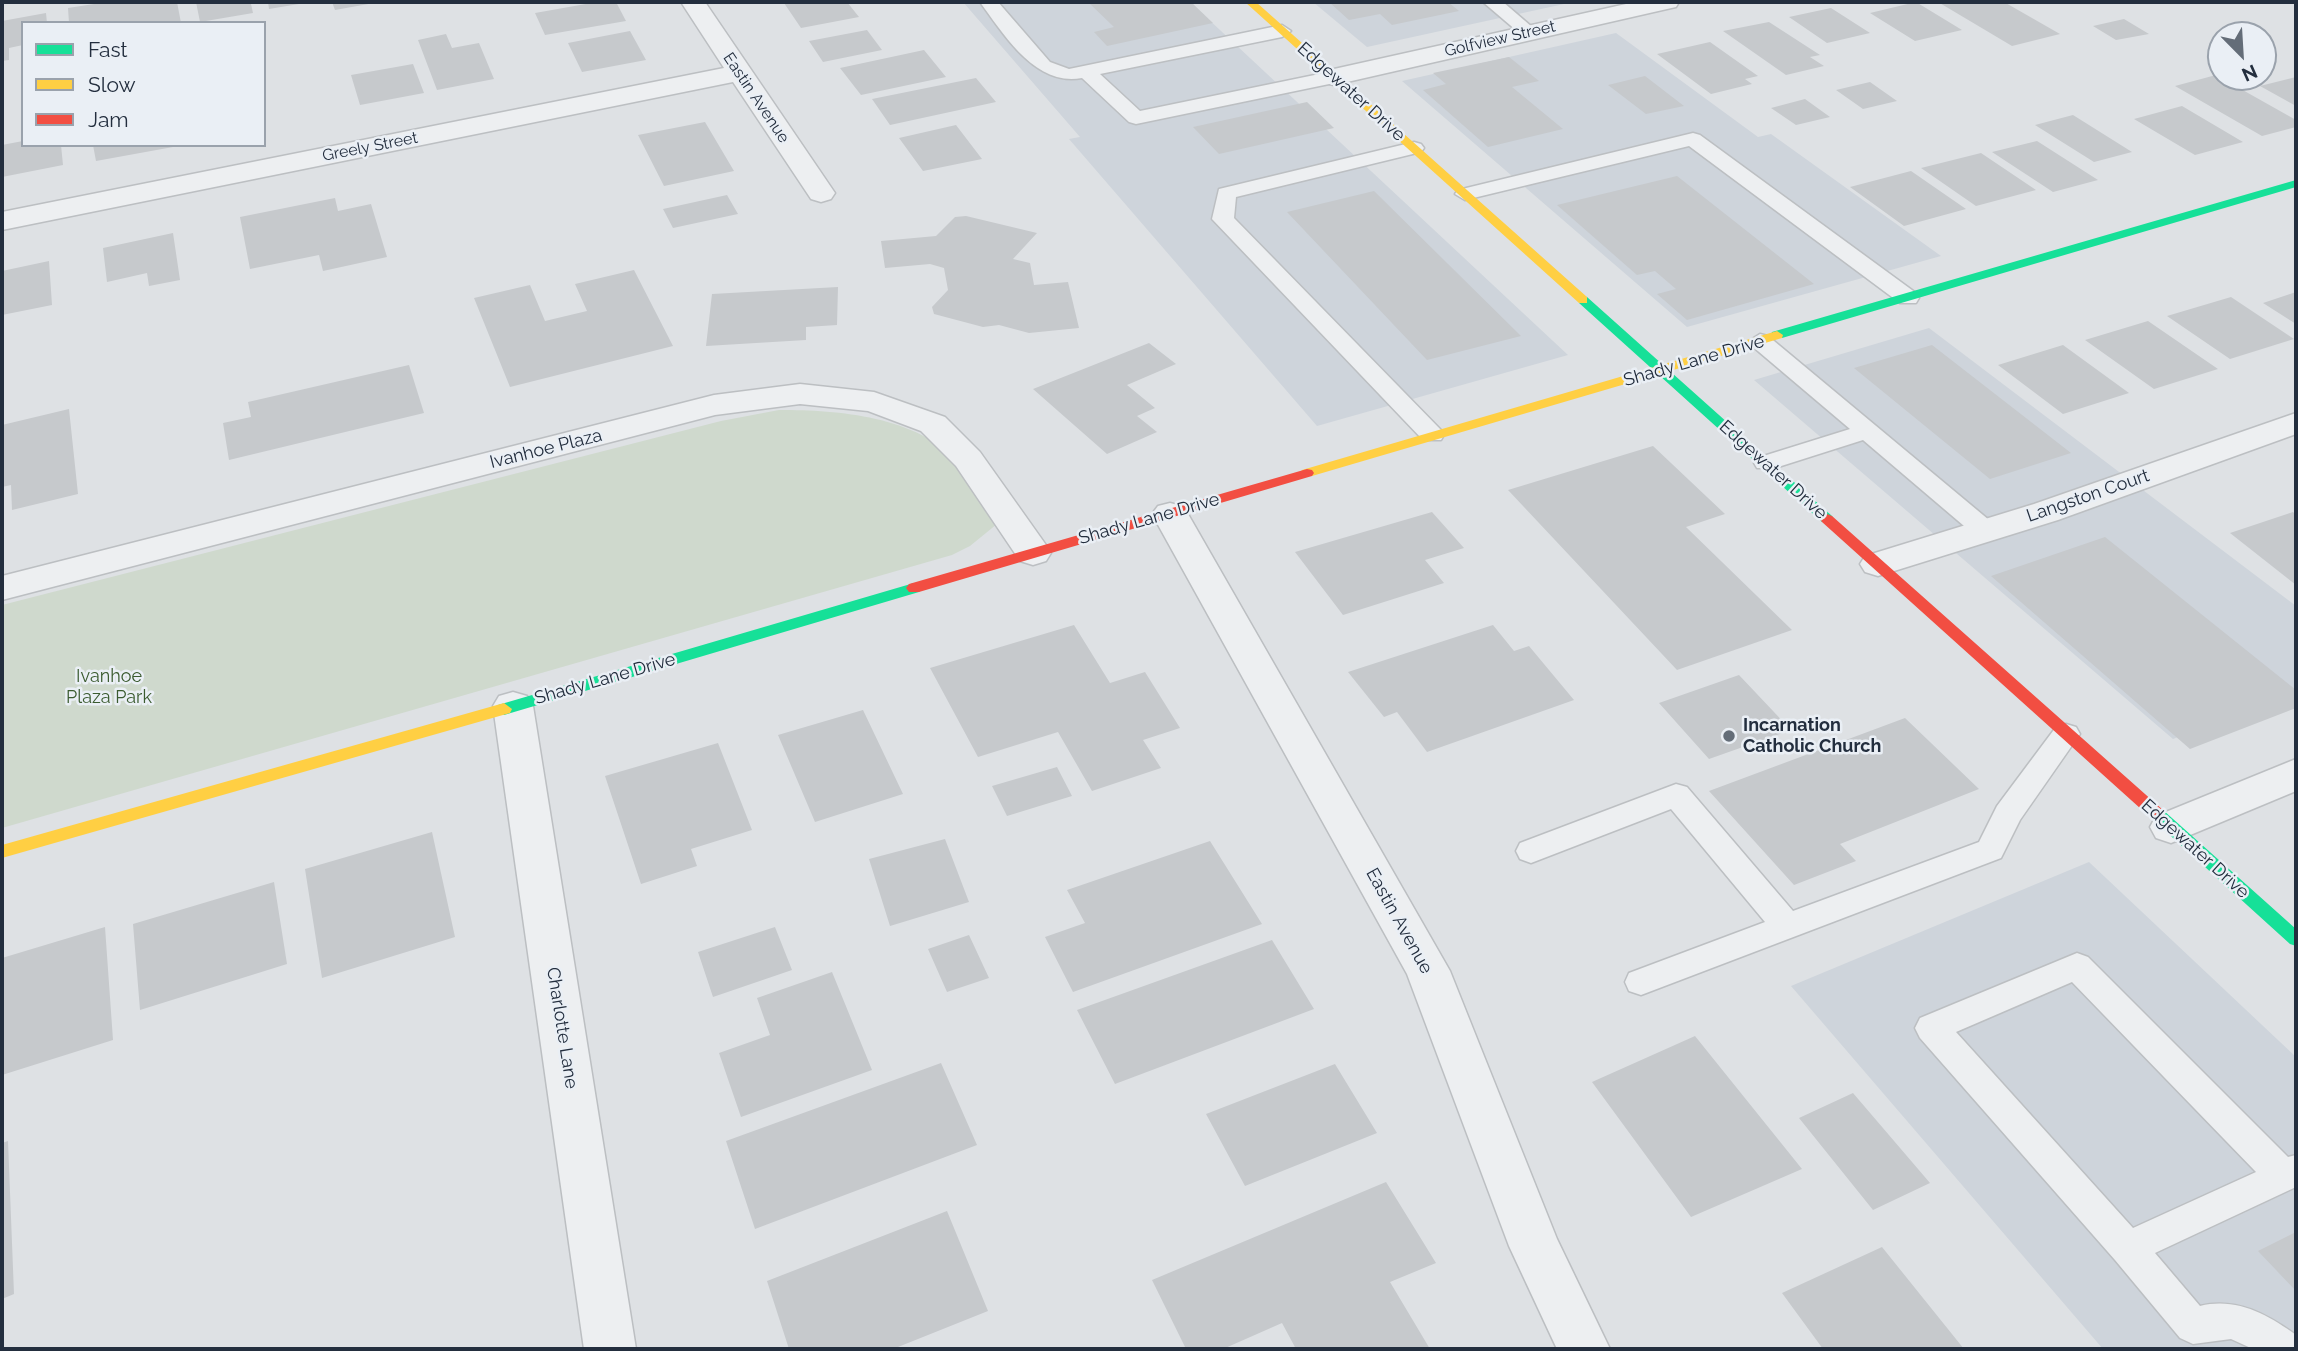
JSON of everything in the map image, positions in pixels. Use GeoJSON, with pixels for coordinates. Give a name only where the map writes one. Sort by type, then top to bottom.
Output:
{"type":"FeatureCollection","features":[{"type":"Feature","properties":{"kind":"street","name":"Eastin Avenue"},"geometry":{"type":"LineString","coordinates":[[693,2],[821,193]]}},
{"type":"Feature","properties":{"kind":"street","name":"Edgewater Drive"},"geometry":{"type":"LineString","coordinates":[[1250,2],[2296,939]]}},
{"type":"Feature","properties":{"kind":"street","name":"Golfview Street"},"geometry":{"type":"LineString","coordinates":[[1334,77],[1667,2]]}},
{"type":"Feature","properties":{"kind":"street","name":"Greely Street"},"geometry":{"type":"LineString","coordinates":[[2,221],[739,73]]}},
{"type":"Feature","properties":{"kind":"street","name":"Shady Lane Drive"},"geometry":{"type":"LineString","coordinates":[[2,852],[513,706],[2296,183]]}},
{"type":"Feature","properties":{"kind":"street","name":"Ivanhoe Plaza"},"geometry":{"type":"LineString","coordinates":[[2,588],[714,405],[800,394],[874,402],[933,424],[968,459],[1033,553]]}},
{"type":"Feature","properties":{"kind":"street","name":"Langston Court"},"geometry":{"type":"LineString","coordinates":[[1878,564],[1986,530],[2296,423]]}},
{"type":"Feature","properties":{"kind":"street","name":"Eastin Avenue"},"geometry":{"type":"LineString","coordinates":[[1170,514],[1428,971],[1534,1246],[1584,1349]]}},
{"type":"Feature","properties":{"kind":"street","name":"Charlotte Lane"},"geometry":{"type":"LineString","coordinates":[[513,706],[611,1349]]}},
{"type":"Feature","properties":{"kind":"street"},"geometry":{"type":"LineString","coordinates":[[2171,827],[2296,774]]}},
{"type":"Feature","properties":{"kind":"lane"},"geometry":{"type":"LineString","coordinates":[[989,2],[1043,66],[1068,75],[1282,31]]}},
{"type":"Feature","properties":{"kind":"lane"},"geometry":{"type":"LineString","coordinates":[[1492,2],[1530,33]]}},
{"type":"Feature","properties":{"kind":"lane"},"geometry":{"type":"LineString","coordinates":[[1086,71],[1136,118],[1334,77]]}},
{"type":"Feature","properties":{"kind":"lane"},"geometry":{"type":"LineString","coordinates":[[1465,194],[1693,139],[1908,298]]}},
{"type":"Feature","properties":{"kind":"lane"},"geometry":{"type":"LineString","coordinates":[[1414,148],[1226,193],[1223,219],[1432,435]]}},
{"type":"Feature","properties":{"kind":"lane"},"geometry":{"type":"LineString","coordinates":[[1760,341],[1865,432],[1986,530]]}},
{"type":"Feature","properties":{"kind":"lane"},"geometry":{"type":"LineString","coordinates":[[1766,463],[1865,432]]}},
{"type":"Feature","properties":{"kind":"lane"},"geometry":{"type":"LineString","coordinates":[[1641,982],[1990,850],[2008,814],[2066,734]]}},
{"type":"Feature","properties":{"kind":"lane"},"geometry":{"type":"LineString","coordinates":[[1531,851],[1676,795],[1787,926]]}},
{"type":"Feature","properties":{"kind":"lane"},"geometry":{"type":"LineString","coordinates":[[2128,1248],[2290,1173],[2077,965],[1932,1028],[2193,1325],[2215,1319],[2251,1324],[2284,1349]]}},
{"type":"Feature","properties":{"kind":"shaded area"},"geometry":{"type":"Polygon","coordinates":[[[963,2],[1190,2],[1568,355],[1317,426],[1069,139],[1080,137],[963,2]]]}},
{"type":"Feature","properties":{"kind":"shaded area"},"geometry":{"type":"Polygon","coordinates":[[[1313,2],[1561,2],[1564,4],[1367,47],[1313,2]]]}},
{"type":"Feature","properties":{"kind":"shaded area"},"geometry":{"type":"Polygon","coordinates":[[[1616,33],[1758,137],[1771,134],[1941,256],[1687,327],[1402,81],[1616,33]]]}},
{"type":"Feature","properties":{"kind":"shaded area"},"geometry":{"type":"Polygon","coordinates":[[[1929,328],[2296,606],[2296,690],[2173,739],[1754,380],[1929,328]]]}},
{"type":"Feature","properties":{"kind":"shaded area"},"geometry":{"type":"Polygon","coordinates":[[[2089,862],[2296,1057],[2296,1349],[2103,1349],[1791,986],[2089,862]]]}},
{"type":"Feature","properties":{"kind":"green space","name":"Ivanhoe Plaza Park"},"geometry":{"type":"Polygon","coordinates":[[[779,410],[851,414],[876,419],[922,435],[961,463],[976,484],[997,524],[970,546],[952,555],[2,828],[2,605],[721,421],[779,410]]]}},
{"type":"Feature","properties":{"kind":"building"},"geometry":{"type":"Polygon","coordinates":[[[107,2],[177,2],[181,21],[69,21],[68,8],[107,2]]]}},
{"type":"Feature","properties":{"kind":"building"},"geometry":{"type":"Polygon","coordinates":[[[196,2],[258,2],[251,4],[253,13],[200,21],[196,2]]]}},
{"type":"Feature","properties":{"kind":"building"},"geometry":{"type":"Polygon","coordinates":[[[268,2],[305,2],[305,3],[269,9],[268,2]]]}},
{"type":"Feature","properties":{"kind":"building"},"geometry":{"type":"Polygon","coordinates":[[[332,2],[373,2],[374,3],[335,10],[332,2]]]}},
{"type":"Feature","properties":{"kind":"building"},"geometry":{"type":"Polygon","coordinates":[[[597,2],[616,2],[626,21],[545,35],[535,13],[597,2]]]}},
{"type":"Feature","properties":{"kind":"building"},"geometry":{"type":"Polygon","coordinates":[[[847,2],[859,17],[801,28],[784,3],[847,2]]]}},
{"type":"Feature","properties":{"kind":"building"},"geometry":{"type":"Polygon","coordinates":[[[1088,2],[1191,2],[1213,23],[1107,46],[1094,32],[1114,27],[1088,2]]]}},
{"type":"Feature","properties":{"kind":"building"},"geometry":{"type":"Polygon","coordinates":[[[1329,2],[1448,2],[1459,11],[1392,25],[1380,14],[1349,20],[1329,2]]]}},
{"type":"Feature","properties":{"kind":"building"},"geometry":{"type":"Polygon","coordinates":[[[1916,2],[1962,30],[1915,41],[1870,13],[1916,2]]]}},
{"type":"Feature","properties":{"kind":"building"},"geometry":{"type":"Polygon","coordinates":[[[1938,2],[2004,2],[2060,34],[2012,46],[1938,2]]]}},
{"type":"Feature","properties":{"kind":"building"},"geometry":{"type":"Polygon","coordinates":[[[1831,8],[1870,33],[1827,43],[1789,17],[1831,8]]]}},
{"type":"Feature","properties":{"kind":"building"},"geometry":{"type":"Polygon","coordinates":[[[46,13],[47,21],[21,21],[21,45],[9,48],[9,60],[2,61],[2,21],[46,13]]]}},
{"type":"Feature","properties":{"kind":"building"},"geometry":{"type":"Polygon","coordinates":[[[2124,19],[2149,34],[2116,40],[2093,26],[2124,19]]]}},
{"type":"Feature","properties":{"kind":"building"},"geometry":{"type":"Polygon","coordinates":[[[1769,22],[1820,55],[1810,57],[1824,66],[1786,75],[1723,31],[1769,22]]]}},
{"type":"Feature","properties":{"kind":"building"},"geometry":{"type":"Polygon","coordinates":[[[867,30],[882,50],[823,62],[809,41],[867,30]]]}},
{"type":"Feature","properties":{"kind":"building"},"geometry":{"type":"Polygon","coordinates":[[[630,31],[646,60],[582,72],[568,43],[630,31]]]}},
{"type":"Feature","properties":{"kind":"building"},"geometry":{"type":"Polygon","coordinates":[[[446,34],[452,48],[479,43],[494,79],[437,90],[418,40],[446,34]]]}},
{"type":"Feature","properties":{"kind":"building"},"geometry":{"type":"Polygon","coordinates":[[[1710,42],[1758,76],[1745,79],[1752,84],[1711,94],[1657,54],[1710,42]]]}},
{"type":"Feature","properties":{"kind":"building"},"geometry":{"type":"Polygon","coordinates":[[[924,50],[946,77],[861,95],[840,68],[924,50]]]}},
{"type":"Feature","properties":{"kind":"building"},"geometry":{"type":"Polygon","coordinates":[[[1509,57],[1539,81],[1512,87],[1563,129],[1488,147],[1423,90],[1446,84],[1433,73],[1509,57]]]}},
{"type":"Feature","properties":{"kind":"building"},"geometry":{"type":"Polygon","coordinates":[[[413,64],[424,93],[360,105],[351,75],[413,64]]]}},
{"type":"Feature","properties":{"kind":"building"},"geometry":{"type":"Polygon","coordinates":[[[1645,76],[1684,106],[1646,114],[1608,85],[1645,76]]]}},
{"type":"Feature","properties":{"kind":"building"},"geometry":{"type":"Polygon","coordinates":[[[2207,77],[2207,91],[2244,91],[2296,120],[2296,127],[2262,136],[2175,86],[2207,77]]]}},
{"type":"Feature","properties":{"kind":"building"},"geometry":{"type":"Polygon","coordinates":[[[2296,77],[2296,106],[2269,91],[2277,91],[2277,82],[2296,77]]]}},
{"type":"Feature","properties":{"kind":"building"},"geometry":{"type":"Polygon","coordinates":[[[976,78],[996,102],[890,125],[872,99],[976,78]]]}},
{"type":"Feature","properties":{"kind":"building"},"geometry":{"type":"Polygon","coordinates":[[[1870,82],[1897,101],[1863,109],[1836,90],[1870,82]]]}},
{"type":"Feature","properties":{"kind":"building"},"geometry":{"type":"Polygon","coordinates":[[[1805,99],[1830,117],[1796,125],[1771,108],[1805,99]]]}},
{"type":"Feature","properties":{"kind":"building"},"geometry":{"type":"Polygon","coordinates":[[[1307,102],[1334,128],[1219,154],[1193,127],[1307,102]]]}},
{"type":"Feature","properties":{"kind":"building"},"geometry":{"type":"Polygon","coordinates":[[[2182,106],[2243,142],[2195,155],[2134,119],[2182,106]]]}},
{"type":"Feature","properties":{"kind":"building"},"geometry":{"type":"Polygon","coordinates":[[[2073,115],[2132,152],[2094,162],[2035,125],[2073,115]]]}},
{"type":"Feature","properties":{"kind":"building"},"geometry":{"type":"Polygon","coordinates":[[[705,122],[734,171],[664,186],[638,135],[705,122]]]}},
{"type":"Feature","properties":{"kind":"building"},"geometry":{"type":"Polygon","coordinates":[[[956,125],[982,159],[923,171],[899,138],[956,125]]]}},
{"type":"Feature","properties":{"kind":"building"},"geometry":{"type":"Polygon","coordinates":[[[21,141],[21,147],[61,147],[63,165],[2,177],[2,145],[21,141]]]}},
{"type":"Feature","properties":{"kind":"building"},"geometry":{"type":"Polygon","coordinates":[[[2037,141],[2098,180],[2053,192],[1992,152],[2037,141]]]}},
{"type":"Feature","properties":{"kind":"building"},"geometry":{"type":"Polygon","coordinates":[[[93,147],[173,147],[96,161],[93,147]]]}},
{"type":"Feature","properties":{"kind":"building"},"geometry":{"type":"Polygon","coordinates":[[[1981,153],[2036,190],[1976,206],[1921,168],[1981,153]]]}},
{"type":"Feature","properties":{"kind":"building"},"geometry":{"type":"Polygon","coordinates":[[[1911,171],[1966,209],[1904,226],[1850,187],[1911,171]]]}},
{"type":"Feature","properties":{"kind":"building"},"geometry":{"type":"Polygon","coordinates":[[[1677,176],[1814,284],[1687,320],[1657,294],[1676,289],[1655,271],[1637,275],[1557,205],[1677,176]]]}},
{"type":"Feature","properties":{"kind":"building"},"geometry":{"type":"Polygon","coordinates":[[[1374,191],[1521,336],[1427,360],[1287,212],[1374,191]]]}},
{"type":"Feature","properties":{"kind":"building"},"geometry":{"type":"Polygon","coordinates":[[[727,195],[738,214],[673,228],[663,209],[727,195]]]}},
{"type":"Feature","properties":{"kind":"building"},"geometry":{"type":"Polygon","coordinates":[[[335,198],[338,211],[371,204],[387,257],[323,271],[319,255],[250,269],[240,217],[335,198]]]}},
{"type":"Feature","properties":{"kind":"building"},"geometry":{"type":"Polygon","coordinates":[[[966,216],[1037,233],[1013,259],[1030,263],[1034,285],[1068,282],[1079,328],[1029,333],[999,325],[983,327],[934,314],[932,307],[948,290],[944,268],[930,264],[885,268],[881,241],[936,236],[955,217],[966,216]]]}},
{"type":"Feature","properties":{"kind":"building"},"geometry":{"type":"Polygon","coordinates":[[[173,233],[180,280],[149,286],[147,273],[107,282],[103,248],[173,233]]]}},
{"type":"Feature","properties":{"kind":"building"},"geometry":{"type":"Polygon","coordinates":[[[49,261],[52,305],[2,315],[2,271],[49,261]]]}},
{"type":"Feature","properties":{"kind":"building"},"geometry":{"type":"Polygon","coordinates":[[[634,270],[673,346],[510,387],[474,298],[530,285],[545,321],[587,311],[575,284],[634,270]]]}},
{"type":"Feature","properties":{"kind":"building"},"geometry":{"type":"Polygon","coordinates":[[[838,287],[837,325],[806,327],[806,340],[706,346],[712,294],[838,287]]]}},
{"type":"Feature","properties":{"kind":"building"},"geometry":{"type":"Polygon","coordinates":[[[2296,292],[2296,324],[2263,303],[2296,292]]]}},
{"type":"Feature","properties":{"kind":"building"},"geometry":{"type":"Polygon","coordinates":[[[2231,297],[2294,339],[2230,359],[2167,316],[2231,297]]]}},
{"type":"Feature","properties":{"kind":"building"},"geometry":{"type":"Polygon","coordinates":[[[2148,321],[2218,369],[2154,389],[2085,340],[2148,321]]]}},
{"type":"Feature","properties":{"kind":"building"},"geometry":{"type":"Polygon","coordinates":[[[1149,343],[1176,364],[1127,385],[1155,408],[1137,416],[1157,432],[1107,454],[1033,389],[1149,343]]]}},
{"type":"Feature","properties":{"kind":"building"},"geometry":{"type":"Polygon","coordinates":[[[1932,345],[2071,453],[1990,479],[1854,368],[1932,345]]]}},
{"type":"Feature","properties":{"kind":"building"},"geometry":{"type":"Polygon","coordinates":[[[2063,345],[2129,393],[2063,414],[1998,365],[2063,345]]]}},
{"type":"Feature","properties":{"kind":"building"},"geometry":{"type":"Polygon","coordinates":[[[409,365],[424,413],[229,460],[223,423],[251,417],[248,402],[409,365]]]}},
{"type":"Feature","properties":{"kind":"building"},"geometry":{"type":"Polygon","coordinates":[[[69,409],[78,494],[12,510],[11,485],[2,487],[2,425],[69,409]]]}},
{"type":"Feature","properties":{"kind":"building"},"geometry":{"type":"Polygon","coordinates":[[[1653,446],[1725,514],[1686,527],[1792,630],[1677,670],[1508,490],[1653,446]]]}},
{"type":"Feature","properties":{"kind":"building"},"geometry":{"type":"Polygon","coordinates":[[[1432,512],[1464,548],[1425,560],[1444,583],[1343,615],[1295,552],[1432,512]]]}},
{"type":"Feature","properties":{"kind":"building"},"geometry":{"type":"Polygon","coordinates":[[[2293,512],[2296,515],[2296,585],[2230,533],[2293,512]]]}},
{"type":"Feature","properties":{"kind":"building"},"geometry":{"type":"Polygon","coordinates":[[[2105,537],[2296,690],[2296,708],[2190,749],[1991,576],[2105,537]]]}},
{"type":"Feature","properties":{"kind":"building"},"geometry":{"type":"Polygon","coordinates":[[[1074,625],[1110,683],[1145,672],[1180,728],[1143,740],[1161,768],[1092,791],[1058,732],[978,757],[930,668],[1074,625]]]}},
{"type":"Feature","properties":{"kind":"building"},"geometry":{"type":"Polygon","coordinates":[[[1493,625],[1514,651],[1529,646],[1574,700],[1427,752],[1397,712],[1384,717],[1348,672],[1493,625]]]}},
{"type":"Feature","properties":{"kind":"building"},"geometry":{"type":"Polygon","coordinates":[[[1739,675],[1791,730],[1709,759],[1659,703],[1739,675]]]}},
{"type":"Feature","properties":{"kind":"building"},"geometry":{"type":"Polygon","coordinates":[[[863,710],[903,794],[815,822],[778,735],[863,710]]]}},
{"type":"Feature","properties":{"kind":"building"},"geometry":{"type":"Polygon","coordinates":[[[1905,718],[1979,789],[1840,844],[1856,861],[1794,885],[1709,791],[1905,718]]]}},
{"type":"Feature","properties":{"kind":"building"},"geometry":{"type":"Polygon","coordinates":[[[718,743],[752,830],[691,849],[697,866],[641,884],[605,776],[718,743]]]}},
{"type":"Feature","properties":{"kind":"building"},"geometry":{"type":"Polygon","coordinates":[[[1057,767],[1072,796],[1007,816],[992,786],[1057,767]]]}},
{"type":"Feature","properties":{"kind":"building"},"geometry":{"type":"Polygon","coordinates":[[[432,832],[455,937],[322,978],[305,869],[432,832]]]}},
{"type":"Feature","properties":{"kind":"building"},"geometry":{"type":"Polygon","coordinates":[[[945,839],[969,902],[890,926],[869,859],[945,839]]]}},
{"type":"Feature","properties":{"kind":"building"},"geometry":{"type":"Polygon","coordinates":[[[1210,841],[1262,924],[1073,992],[1045,937],[1085,923],[1067,890],[1210,841]]]}},
{"type":"Feature","properties":{"kind":"building"},"geometry":{"type":"Polygon","coordinates":[[[274,882],[287,964],[140,1010],[133,924],[274,882]]]}},
{"type":"Feature","properties":{"kind":"building"},"geometry":{"type":"Polygon","coordinates":[[[105,927],[113,1040],[2,1075],[2,958],[105,927]]]}},
{"type":"Feature","properties":{"kind":"building"},"geometry":{"type":"Polygon","coordinates":[[[775,927],[792,970],[713,997],[698,952],[775,927]]]}},
{"type":"Feature","properties":{"kind":"building"},"geometry":{"type":"Polygon","coordinates":[[[969,935],[989,978],[947,992],[928,949],[969,935]]]}},
{"type":"Feature","properties":{"kind":"building"},"geometry":{"type":"Polygon","coordinates":[[[1272,940],[1314,1009],[1115,1084],[1077,1010],[1272,940]]]}},
{"type":"Feature","properties":{"kind":"building"},"geometry":{"type":"Polygon","coordinates":[[[832,972],[872,1070],[741,1117],[719,1053],[770,1035],[757,998],[832,972]]]}},
{"type":"Feature","properties":{"kind":"building"},"geometry":{"type":"Polygon","coordinates":[[[1695,1036],[1802,1169],[1691,1217],[1592,1082],[1695,1036]]]}},
{"type":"Feature","properties":{"kind":"building"},"geometry":{"type":"Polygon","coordinates":[[[941,1063],[977,1145],[755,1229],[726,1141],[941,1063]]]}},
{"type":"Feature","properties":{"kind":"building"},"geometry":{"type":"Polygon","coordinates":[[[1335,1064],[1377,1133],[1245,1186],[1206,1114],[1335,1064]]]}},
{"type":"Feature","properties":{"kind":"building"},"geometry":{"type":"Polygon","coordinates":[[[1853,1093],[1930,1183],[1873,1210],[1799,1118],[1853,1093]]]}},
{"type":"Feature","properties":{"kind":"building"},"geometry":{"type":"Polygon","coordinates":[[[8,1141],[14,1294],[2,1299],[2,1143],[8,1141]]]}},
{"type":"Feature","properties":{"kind":"building"},"geometry":{"type":"Polygon","coordinates":[[[1386,1182],[1436,1263],[1390,1282],[1430,1349],[1296,1349],[1282,1323],[1223,1349],[1186,1349],[1152,1280],[1386,1182]]]}},
{"type":"Feature","properties":{"kind":"building"},"geometry":{"type":"Polygon","coordinates":[[[947,1211],[988,1311],[893,1349],[789,1349],[767,1281],[947,1211]]]}},
{"type":"Feature","properties":{"kind":"building"},"geometry":{"type":"Polygon","coordinates":[[[2296,1232],[2296,1291],[2258,1251],[2296,1232]]]}},
{"type":"Feature","properties":{"kind":"building"},"geometry":{"type":"Polygon","coordinates":[[[1882,1247],[1964,1349],[1823,1349],[1782,1293],[1882,1247]]]}},
{"type":"Feature","properties":{"kind":"traffic: fast"},"geometry":{"type":"LineString","coordinates":[[1777,335],[2296,183]]}},
{"type":"Feature","properties":{"kind":"traffic: fast"},"geometry":{"type":"LineString","coordinates":[[1583,300],[1827,519]]}},
{"type":"Feature","properties":{"kind":"traffic: fast"},"geometry":{"type":"LineString","coordinates":[[504,709],[914,588]]}},
{"type":"Feature","properties":{"kind":"traffic: fast"},"geometry":{"type":"LineString","coordinates":[[2157,814],[2296,939]]}},
{"type":"Feature","properties":{"kind":"traffic: slow"},"geometry":{"type":"LineString","coordinates":[[1250,2],[1583,300]]}},
{"type":"Feature","properties":{"kind":"traffic: slow"},"geometry":{"type":"LineString","coordinates":[[1307,473],[1777,335]]}},
{"type":"Feature","properties":{"kind":"traffic: slow"},"geometry":{"type":"LineString","coordinates":[[2,852],[504,709]]}},
{"type":"Feature","properties":{"kind":"traffic: jam"},"geometry":{"type":"LineString","coordinates":[[914,588],[1307,473]]}},
{"type":"Feature","properties":{"kind":"traffic: jam"},"geometry":{"type":"LineString","coordinates":[[1827,519],[2157,814]]}},
{"type":"Feature","properties":{"kind":"place","name":"Incarnation Catholic Church"},"geometry":{"type":"Point","coordinates":[1729,736]}}]}
